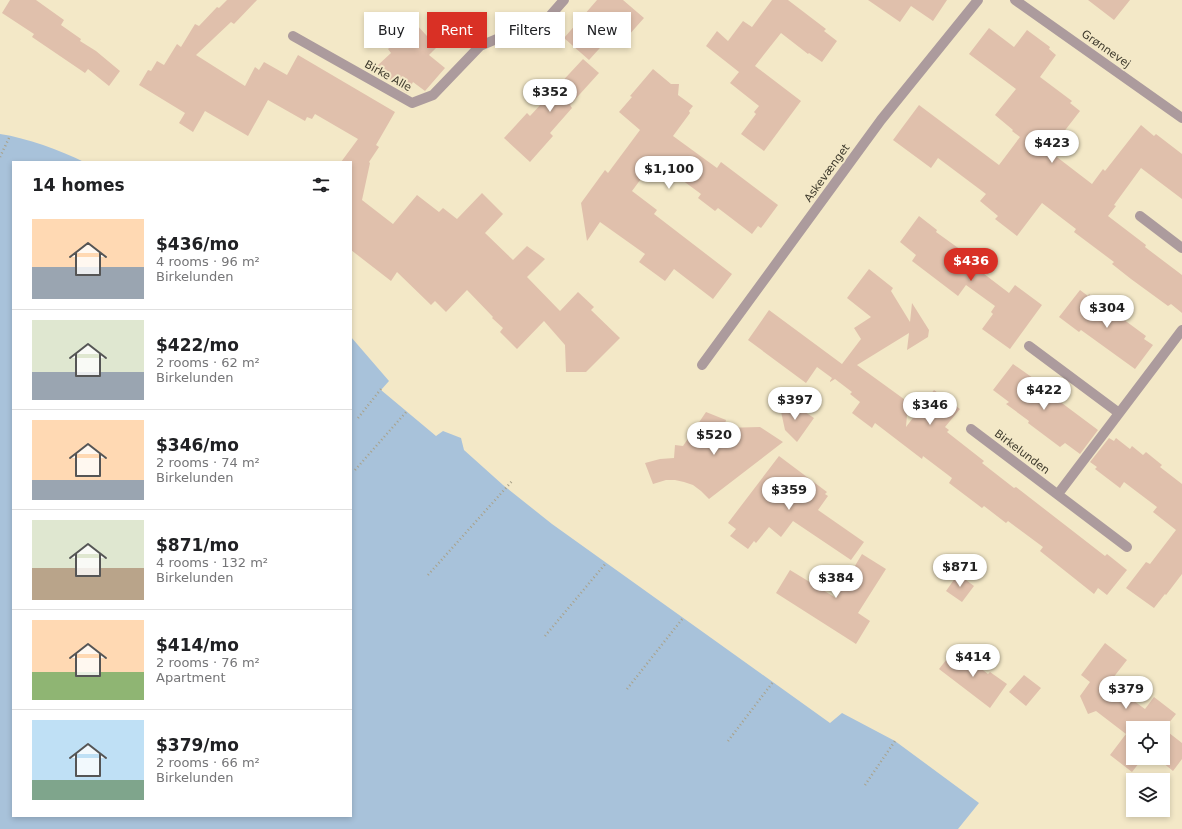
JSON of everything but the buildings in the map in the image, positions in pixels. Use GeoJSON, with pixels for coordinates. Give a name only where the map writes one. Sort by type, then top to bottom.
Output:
{"type":"FeatureCollection","features":[{"type":"Feature","properties":{"kind":"street","name":"Birke Alle"},"geometry":{"type":"LineString","coordinates":[[293,36],[412,103],[433,95],[480,46],[549,17],[564,0]]}},
{"type":"Feature","properties":{"kind":"street","name":"Askevænget"},"geometry":{"type":"LineString","coordinates":[[702,365],[881,120],[978,0]]}},
{"type":"Feature","properties":{"kind":"street","name":"Grønnevej"},"geometry":{"type":"LineString","coordinates":[[1015,0],[1182,118]]}},
{"type":"Feature","properties":{"kind":"street"},"geometry":{"type":"LineString","coordinates":[[1140,216],[1182,248]]}},
{"type":"Feature","properties":{"kind":"street"},"geometry":{"type":"LineString","coordinates":[[1058,494],[1182,330]]}},
{"type":"Feature","properties":{"kind":"street"},"geometry":{"type":"LineString","coordinates":[[1029,346],[1119,413]]}},
{"type":"Feature","properties":{"kind":"street","name":"Birkelunden"},"geometry":{"type":"LineString","coordinates":[[971,429],[1128,547]]}},
{"type":"Feature","properties":{"kind":"path"},"geometry":{"type":"LineString","coordinates":[[0,156],[10,136]]}},
{"type":"Feature","properties":{"kind":"path"},"geometry":{"type":"LineString","coordinates":[[358,418],[381,389]]}},
{"type":"Feature","properties":{"kind":"path"},"geometry":{"type":"LineString","coordinates":[[355,470],[407,411]]}},
{"type":"Feature","properties":{"kind":"path"},"geometry":{"type":"LineString","coordinates":[[428,575],[513,480]]}},
{"type":"Feature","properties":{"kind":"path"},"geometry":{"type":"LineString","coordinates":[[545,636],[606,563]]}},
{"type":"Feature","properties":{"kind":"path"},"geometry":{"type":"LineString","coordinates":[[627,689],[683,618]]}},
{"type":"Feature","properties":{"kind":"path"},"geometry":{"type":"LineString","coordinates":[[728,741],[773,682]]}},
{"type":"Feature","properties":{"kind":"path"},"geometry":{"type":"LineString","coordinates":[[865,785],[895,742]]}},
{"type":"Feature","properties":{"kind":"water"},"geometry":{"type":"Polygon","coordinates":[[[0,134],[21,138],[43,145],[82,161],[12,161],[12,817],[352,817],[352,338],[389,381],[381,390],[436,436],[443,431],[461,438],[464,450],[503,485],[552,524],[830,723],[842,713],[895,741],[979,803],[958,829],[0,829],[0,134]]]}}]}
